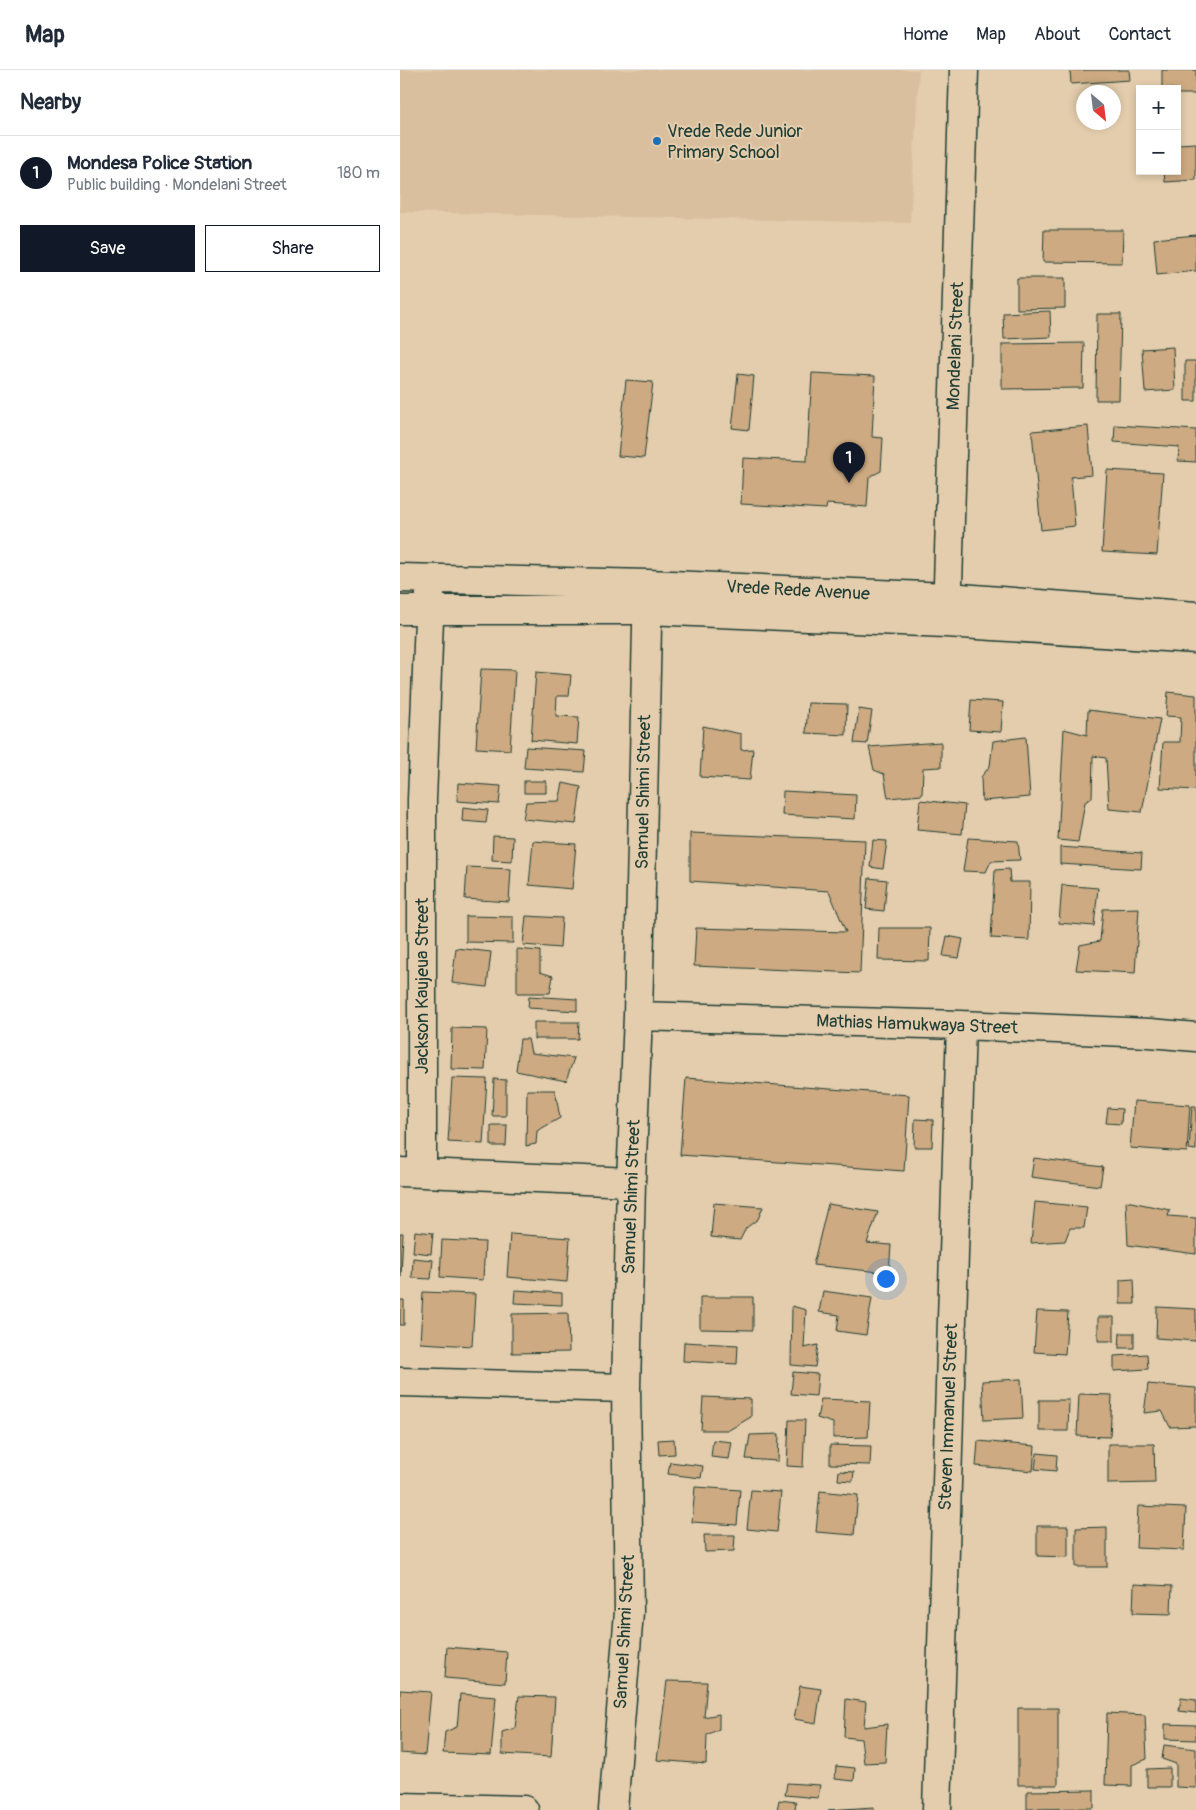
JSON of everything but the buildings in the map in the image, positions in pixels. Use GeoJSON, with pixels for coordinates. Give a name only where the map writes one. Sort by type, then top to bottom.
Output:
{"type":"FeatureCollection","features":[{"type":"Feature","properties":{"kind":"street","name":"Mondelani Street"},"geometry":{"type":"LineString","coordinates":[[947,610],[964,70]]}},
{"type":"Feature","properties":{"kind":"street","name":"Vrede Rede Avenue"},"geometry":{"type":"LineString","coordinates":[[400,578],[648,584],[947,610],[1196,639]]}},
{"type":"Feature","properties":{"kind":"street","name":"Jackson Kaujeua Street"},"geometry":{"type":"LineString","coordinates":[[431,579],[411,800],[411,1172],[631,1182]]}},
{"type":"Feature","properties":{"kind":"street","name":"Samuel Shimi Street"},"geometry":{"type":"LineString","coordinates":[[613,1810],[629,1612],[626,1388],[631,1182],[638,1016],[648,584]]}},
{"type":"Feature","properties":{"kind":"street","name":"Vrede Rede Avenue"},"geometry":{"type":"LineString","coordinates":[[400,610],[947,610],[1196,616]]}},
{"type":"Feature","properties":{"kind":"street","name":"Mathias Hamukwaya Street"},"geometry":{"type":"LineString","coordinates":[[638,1016],[961,1025],[1150,1033],[1196,1037]]}},
{"type":"Feature","properties":{"kind":"street","name":"Steven Immanuel Street"},"geometry":{"type":"LineString","coordinates":[[937,1810],[961,1025]]}},
{"type":"Feature","properties":{"kind":"street"},"geometry":{"type":"LineString","coordinates":[[400,1382],[626,1388]]}},
{"type":"Feature","properties":{"kind":"street"},"geometry":{"type":"LineString","coordinates":[[400,1807],[524,1810]]}},
{"type":"Feature","properties":{"kind":"shaded area","name":"Vrede Rede Junior Primary School"},"geometry":{"type":"Polygon","coordinates":[[[400,70],[919,70],[910,223],[400,212],[400,70]]]}},
{"type":"Feature","properties":{"kind":"place","name":"Vrede Rede Junior Primary School"},"geometry":{"type":"Point","coordinates":[657,141]}},
{"type":"Feature","properties":{"kind":"place","name":"Mondesa Police Station"},"geometry":{"type":"Point","coordinates":[849,483]}}]}
